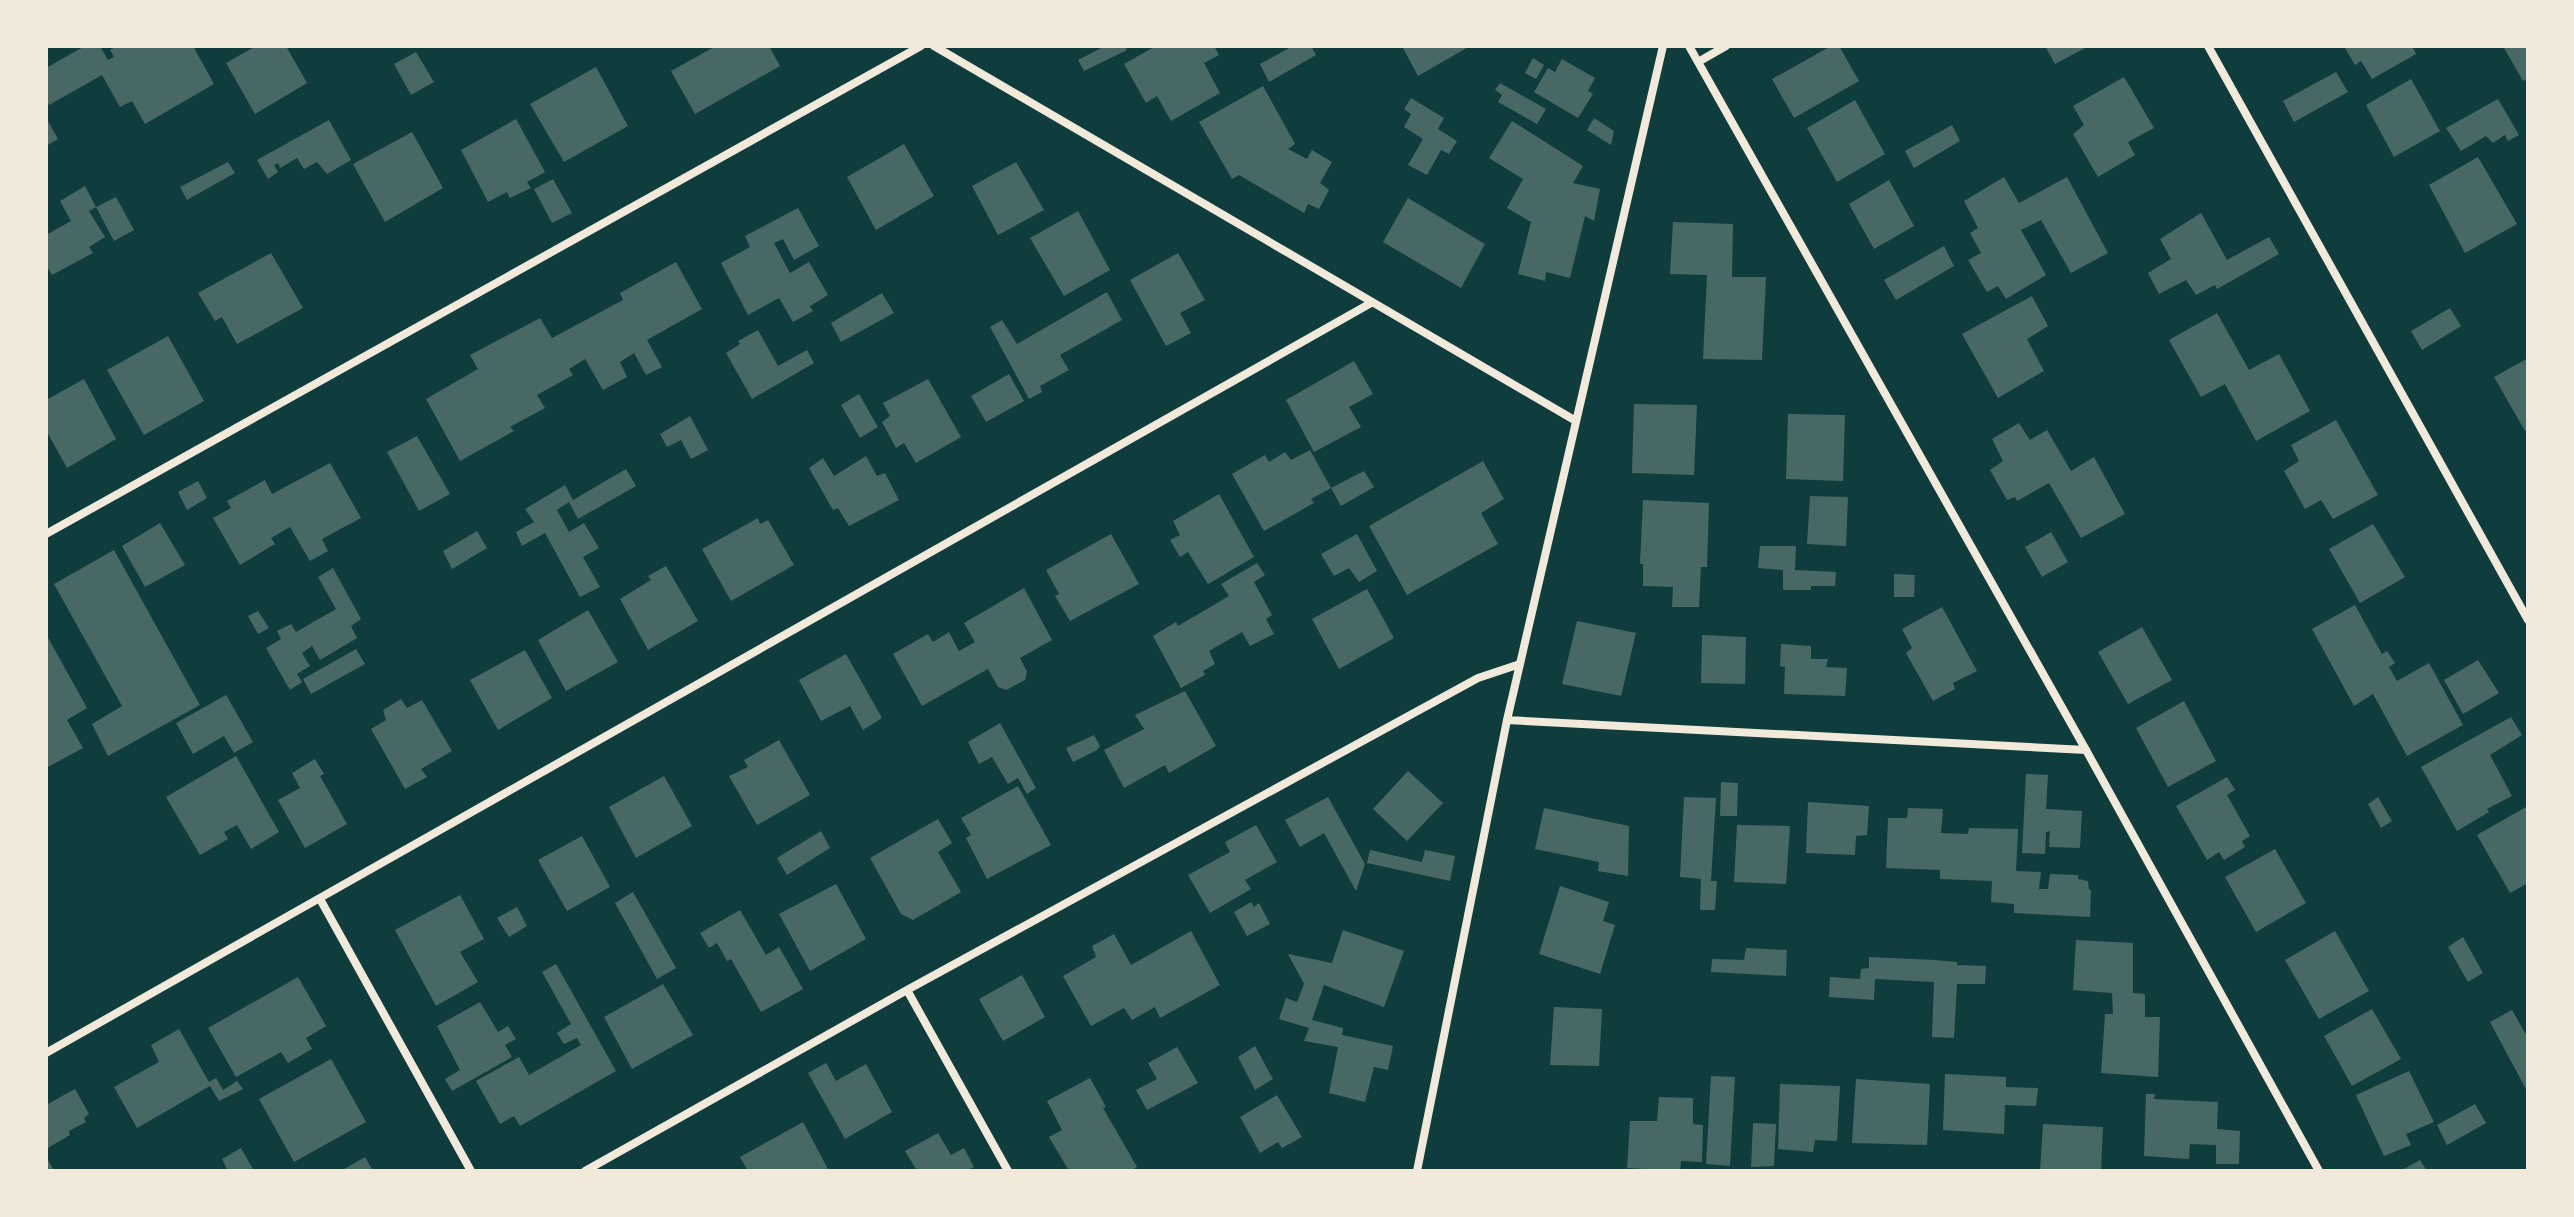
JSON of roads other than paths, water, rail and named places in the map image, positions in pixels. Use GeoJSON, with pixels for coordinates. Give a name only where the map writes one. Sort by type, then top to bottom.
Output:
{"type":"FeatureCollection","features":[{"type":"Feature","properties":{"kind":"street"},"geometry":{"type":"LineString","coordinates":[[46,534],[921,46]]}},
{"type":"Feature","properties":{"kind":"street"},"geometry":{"type":"LineString","coordinates":[[934,46],[1576,421]]}},
{"type":"Feature","properties":{"kind":"street"},"geometry":{"type":"LineString","coordinates":[[1417,1171],[1507,720],[1663,46]]}},
{"type":"Feature","properties":{"kind":"street"},"geometry":{"type":"LineString","coordinates":[[1689,46],[2086,750],[2319,1171]]}},
{"type":"Feature","properties":{"kind":"street"},"geometry":{"type":"LineString","coordinates":[[1698,62],[1726,46]]}},
{"type":"Feature","properties":{"kind":"street"},"geometry":{"type":"LineString","coordinates":[[2208,46],[2528,620]]}},
{"type":"Feature","properties":{"kind":"street"},"geometry":{"type":"LineString","coordinates":[[46,1053],[1371,303]]}},
{"type":"Feature","properties":{"kind":"street"},"geometry":{"type":"LineString","coordinates":[[585,1171],[907,990],[1478,678],[1520,664]]}},
{"type":"Feature","properties":{"kind":"street"},"geometry":{"type":"LineString","coordinates":[[1507,720],[2086,750]]}},
{"type":"Feature","properties":{"kind":"street"},"geometry":{"type":"LineString","coordinates":[[320,899],[471,1171]]}},
{"type":"Feature","properties":{"kind":"street"},"geometry":{"type":"LineString","coordinates":[[907,990],[1008,1171]]}}]}
